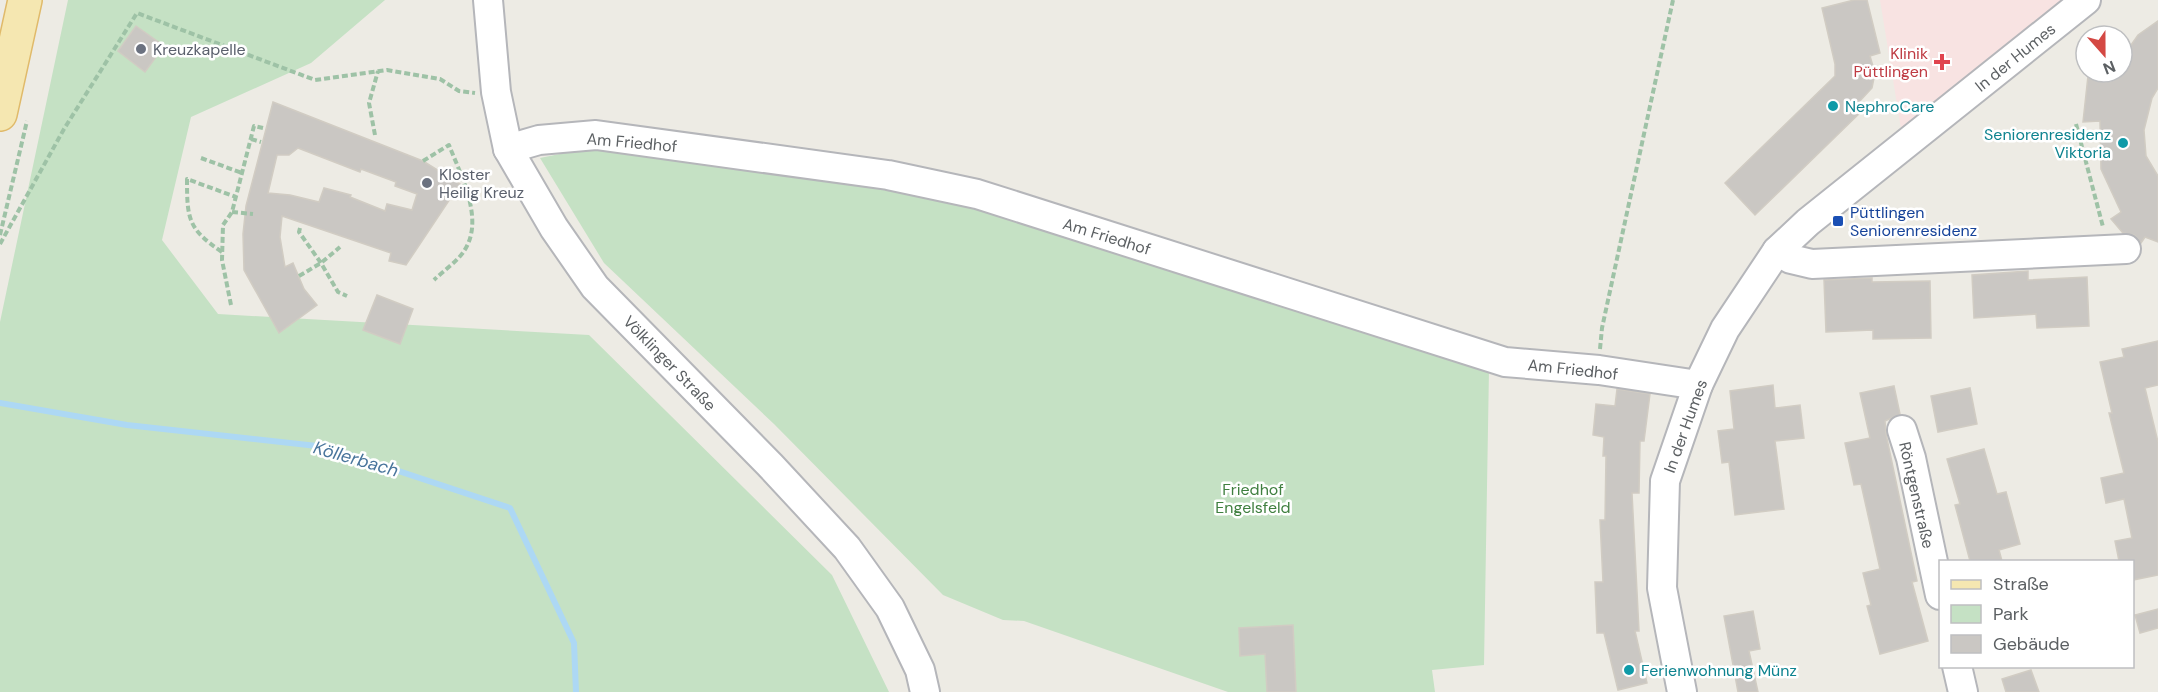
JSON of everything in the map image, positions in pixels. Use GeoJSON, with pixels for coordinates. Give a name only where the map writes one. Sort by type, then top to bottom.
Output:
{"type":"FeatureCollection","features":[{"type":"Feature","properties":{"kind":"main road"},"geometry":{"type":"LineString","coordinates":[[0,114],[25,0]]}},
{"type":"Feature","properties":{"kind":"street","name":"Völklinger Straße"},"geometry":{"type":"LineString","coordinates":[[488,0],[496,92],[508,149],[554,228],[595,287],[770,465],[847,548],[890,608],[920,670],[925,692]]}},
{"type":"Feature","properties":{"kind":"street","name":"In der Humes"},"geometry":{"type":"LineString","coordinates":[[1682,692],[1662,588],[1665,481],[1698,385],[1725,329],[1777,251],[1808,222],[2077,3]]}},
{"type":"Feature","properties":{"kind":"street","name":"Am Friedhof"},"geometry":{"type":"LineString","coordinates":[[508,149],[539,140],[596,135],[888,175],[977,194],[1505,362],[1599,370],[1698,385]]}},
{"type":"Feature","properties":{"kind":"street"},"geometry":{"type":"LineString","coordinates":[[1777,251],[1791,259],[1812,264],[2117,250]]}},
{"type":"Feature","properties":{"kind":"street","name":"Röntgenstraße"},"geometry":{"type":"LineString","coordinates":[[1902,430],[1911,458],[1939,586]]}},
{"type":"Feature","properties":{"kind":"street"},"geometry":{"type":"LineString","coordinates":[[1957,668],[1963,692]]}},
{"type":"Feature","properties":{"kind":"path"},"geometry":{"type":"LineString","coordinates":[[1599,370],[1602,328],[1673,0]]}},
{"type":"Feature","properties":{"kind":"path"},"geometry":{"type":"LineString","coordinates":[[0,244],[64,129],[137,13],[315,80],[387,70],[440,79],[459,91],[485,95]]}},
{"type":"Feature","properties":{"kind":"path"},"geometry":{"type":"LineString","coordinates":[[375,135],[369,103],[378,71]]}},
{"type":"Feature","properties":{"kind":"path"},"geometry":{"type":"LineString","coordinates":[[2076,124],[2117,250]]}},
{"type":"Feature","properties":{"kind":"path"},"geometry":{"type":"LineString","coordinates":[[231,305],[222,260],[223,225],[232,212],[254,126],[263,128]]}},
{"type":"Feature","properties":{"kind":"path"},"geometry":{"type":"LineString","coordinates":[[251,139],[261,142]]}},
{"type":"Feature","properties":{"kind":"path"},"geometry":{"type":"LineString","coordinates":[[423,161],[450,145],[466,188],[474,226],[464,251],[434,280]]}},
{"type":"Feature","properties":{"kind":"path"},"geometry":{"type":"LineString","coordinates":[[201,158],[242,173]]}},
{"type":"Feature","properties":{"kind":"path"},"geometry":{"type":"LineString","coordinates":[[222,252],[205,240],[192,226],[187,206],[187,179],[236,197]]}},
{"type":"Feature","properties":{"kind":"path"},"geometry":{"type":"LineString","coordinates":[[232,212],[252,214]]}},
{"type":"Feature","properties":{"kind":"path"},"geometry":{"type":"LineString","coordinates":[[300,228],[299,232],[338,292],[347,296]]}},
{"type":"Feature","properties":{"kind":"path"},"geometry":{"type":"LineString","coordinates":[[299,276],[321,263],[340,247]]}},
{"type":"Feature","properties":{"kind":"shaded area","name":"Klinik Püttlingen"},"geometry":{"type":"Polygon","coordinates":[[[1880,0],[2069,0],[1902,135],[1880,0]]]}},
{"type":"Feature","properties":{"kind":"green space"},"geometry":{"type":"Polygon","coordinates":[[[68,0],[385,0],[311,63],[191,117],[162,240],[218,314],[589,335],[832,575],[889,692],[0,692],[0,322],[68,0]]]}},
{"type":"Feature","properties":{"kind":"green space","name":"Friedhof Engelsfeld"},"geometry":{"type":"Polygon","coordinates":[[[594,147],[858,183],[972,207],[1200,281],[1489,369],[1484,665],[1432,670],[1435,692],[1228,692],[1024,621],[1003,620],[943,595],[774,424],[604,263],[540,158],[594,147]]]}},
{"type":"Feature","properties":{"kind":"building","name":"NephroCare"},"geometry":{"type":"Polygon","coordinates":[[[1854,0],[1867,0],[1880,53],[1870,56],[1875,73],[1872,88],[1859,102],[1864,109],[1755,215],[1725,183],[1835,76],[1835,64],[1822,8],[1854,0]]]}},
{"type":"Feature","properties":{"kind":"building","name":"Seniorenresidenz Viktoria"},"geometry":{"type":"Polygon","coordinates":[[[2158,21],[2158,88],[2152,98],[2144,130],[2146,156],[2158,176],[2158,242],[2145,237],[2141,243],[2134,235],[2123,233],[2111,219],[2121,212],[2101,169],[2100,121],[2083,122],[2087,84],[2134,84],[2134,41],[2138,35],[2158,21]]]}},
{"type":"Feature","properties":{"kind":"building","name":"Kreuzkapelle"},"geometry":{"type":"Polygon","coordinates":[[[136,26],[164,46],[145,72],[118,51],[136,26]]]}},
{"type":"Feature","properties":{"kind":"building","name":"Kloster Heilig Kreuz"},"geometry":{"type":"Polygon","coordinates":[[[273,102],[423,161],[460,184],[406,265],[389,261],[391,253],[282,216],[280,237],[285,267],[293,263],[304,289],[317,305],[279,333],[244,270],[243,234],[246,206],[273,102]],[[298,148],[289,155],[277,155],[268,193],[290,195],[319,202],[324,188],[351,195],[350,197],[385,211],[387,204],[412,210],[417,194],[395,186],[396,182],[361,169],[360,172],[298,148]]]}},
{"type":"Feature","properties":{"kind":"building"},"geometry":{"type":"Polygon","coordinates":[[[2028,271],[2028,280],[2087,277],[2089,326],[2037,328],[2036,314],[1974,318],[1972,275],[2028,271]]]}},
{"type":"Feature","properties":{"kind":"building"},"geometry":{"type":"Polygon","coordinates":[[[1872,278],[1872,282],[1930,281],[1931,338],[1873,339],[1873,330],[1826,332],[1824,280],[1872,278]]]}},
{"type":"Feature","properties":{"kind":"building"},"geometry":{"type":"Polygon","coordinates":[[[377,295],[413,309],[400,344],[363,330],[377,295]]]}},
{"type":"Feature","properties":{"kind":"building"},"geometry":{"type":"Polygon","coordinates":[[[2158,341],[2158,385],[2145,388],[2158,442],[2158,575],[2134,580],[2134,560],[2119,560],[2115,541],[2132,538],[2124,499],[2106,503],[2101,478],[2124,473],[2109,413],[2112,413],[2100,362],[2124,357],[2122,349],[2158,341]]]}},
{"type":"Feature","properties":{"kind":"building"},"geometry":{"type":"Polygon","coordinates":[[[1773,385],[1775,408],[1800,405],[1804,438],[1775,441],[1784,509],[1735,515],[1729,462],[1722,463],[1718,431],[1734,429],[1730,391],[1773,385]]]}},
{"type":"Feature","properties":{"kind":"building"},"geometry":{"type":"Polygon","coordinates":[[[1894,386],[1900,414],[1885,421],[1886,434],[1917,581],[1912,582],[1928,641],[1880,654],[1867,606],[1871,605],[1863,573],[1880,569],[1861,484],[1854,485],[1845,443],[1870,438],[1860,393],[1894,386]]]}},
{"type":"Feature","properties":{"kind":"building"},"geometry":{"type":"Polygon","coordinates":[[[1970,388],[1977,424],[1938,432],[1931,396],[1970,388]]]}},
{"type":"Feature","properties":{"kind":"building"},"geometry":{"type":"Polygon","coordinates":[[[1617,389],[1650,394],[1644,441],[1640,441],[1639,493],[1632,493],[1639,631],[1635,631],[1647,683],[1618,690],[1604,633],[1597,633],[1595,582],[1603,582],[1600,520],[1605,520],[1606,456],[1603,456],[1604,437],[1593,435],[1596,404],[1615,406],[1617,389]]]}},
{"type":"Feature","properties":{"kind":"building"},"geometry":{"type":"Polygon","coordinates":[[[1984,449],[1997,494],[2006,492],[2020,544],[1999,550],[2002,560],[1970,560],[1955,505],[1960,504],[1947,459],[1984,449]]]}},
{"type":"Feature","properties":{"kind":"building"},"geometry":{"type":"Polygon","coordinates":[[[2158,609],[2158,628],[2140,633],[2135,615],[2158,609]]]}},
{"type":"Feature","properties":{"kind":"building"},"geometry":{"type":"Polygon","coordinates":[[[1753,611],[1760,649],[1749,651],[1758,692],[1738,692],[1724,616],[1753,611]]]}},
{"type":"Feature","properties":{"kind":"building"},"geometry":{"type":"Polygon","coordinates":[[[1293,625],[1296,692],[1267,692],[1265,654],[1240,656],[1239,628],[1293,625]]]}},
{"type":"Feature","properties":{"kind":"building"},"geometry":{"type":"Polygon","coordinates":[[[2031,670],[2039,692],[2006,692],[2002,679],[2031,670]]]}},
{"type":"Feature","properties":{"kind":"waterway","name":"Köllerbach"},"geometry":{"type":"LineString","coordinates":[[0,403],[127,425],[326,447],[510,508],[574,643],[576,692]]}},
{"type":"Feature","properties":{"kind":"place","name":"Kreuzkapelle"},"geometry":{"type":"Point","coordinates":[141,49]}},
{"type":"Feature","properties":{"kind":"place","name":"Klinik Püttlingen"},"geometry":{"type":"Point","coordinates":[1942,62]}},
{"type":"Feature","properties":{"kind":"place","name":"NephroCare"},"geometry":{"type":"Point","coordinates":[1833,106]}},
{"type":"Feature","properties":{"kind":"place","name":"Seniorenresidenz Viktoria"},"geometry":{"type":"Point","coordinates":[2123,143]}},
{"type":"Feature","properties":{"kind":"place","name":"Kloster Heilig Kreuz"},"geometry":{"type":"Point","coordinates":[427,183]}},
{"type":"Feature","properties":{"kind":"place","name":"Püttlingen Seniorenresidenz"},"geometry":{"type":"Point","coordinates":[1838,221]}},
{"type":"Feature","properties":{"kind":"place","name":"Ferienwohnung Münz"},"geometry":{"type":"Point","coordinates":[1629,670]}}]}
